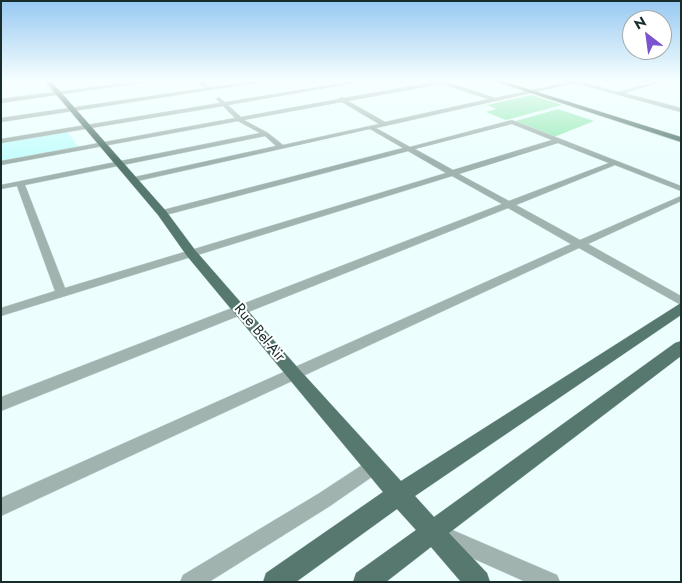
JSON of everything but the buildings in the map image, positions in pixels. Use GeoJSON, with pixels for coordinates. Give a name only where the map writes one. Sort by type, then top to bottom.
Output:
{"type":"FeatureCollection","features":[{"type":"Feature","properties":{"kind":"main road"},"geometry":{"type":"LineString","coordinates":[[584,107],[681,138]]}},
{"type":"Feature","properties":{"kind":"main road","name":"Rue Bel-Air"},"geometry":{"type":"LineString","coordinates":[[71,108],[162,213],[191,253],[292,373],[478,582]]}},
{"type":"Feature","properties":{"kind":"main road"},"geometry":{"type":"LineString","coordinates":[[275,582],[399,494],[681,308]]}},
{"type":"Feature","properties":{"kind":"main road"},"geometry":{"type":"LineString","coordinates":[[365,582],[681,347]]}},
{"type":"Feature","properties":{"kind":"street"},"geometry":{"type":"LineString","coordinates":[[3,128],[76,107]]}},
{"type":"Feature","properties":{"kind":"street"},"geometry":{"type":"LineString","coordinates":[[3,128],[87,127],[199,107]]}},
{"type":"Feature","properties":{"kind":"street"},"geometry":{"type":"LineString","coordinates":[[227,107],[240,120],[266,134],[281,147]]}},
{"type":"Feature","properties":{"kind":"street"},"geometry":{"type":"LineString","coordinates":[[1,164],[309,107]]}},
{"type":"Feature","properties":{"kind":"street"},"geometry":{"type":"LineString","coordinates":[[354,107],[384,124]]}},
{"type":"Feature","properties":{"kind":"street"},"geometry":{"type":"LineString","coordinates":[[133,180],[462,107]]}},
{"type":"Feature","properties":{"kind":"street"},"geometry":{"type":"LineString","coordinates":[[162,213],[512,122],[681,188]]}},
{"type":"Feature","properties":{"kind":"street"},"geometry":{"type":"LineString","coordinates":[[370,127],[681,301]]}},
{"type":"Feature","properties":{"kind":"street"},"geometry":{"type":"LineString","coordinates":[[1,187],[266,134]]}},
{"type":"Feature","properties":{"kind":"street"},"geometry":{"type":"LineString","coordinates":[[1,312],[560,140]]}},
{"type":"Feature","properties":{"kind":"street"},"geometry":{"type":"LineString","coordinates":[[1,404],[616,162]]}},
{"type":"Feature","properties":{"kind":"street"},"geometry":{"type":"LineString","coordinates":[[20,183],[61,293]]}},
{"type":"Feature","properties":{"kind":"street"},"geometry":{"type":"LineString","coordinates":[[1,507],[578,243],[681,198]]}},
{"type":"Feature","properties":{"kind":"street"},"geometry":{"type":"LineString","coordinates":[[190,582],[324,500],[373,466]]}},
{"type":"Feature","properties":{"kind":"street"},"geometry":{"type":"LineString","coordinates":[[434,532],[550,582]]}},
{"type":"Feature","properties":{"kind":"shaded area"},"geometry":{"type":"Polygon","coordinates":[[[67,131],[78,147],[1,161],[1,142],[67,131]]]}},
{"type":"Feature","properties":{"kind":"green space"},"geometry":{"type":"Polygon","coordinates":[[[492,107],[554,107],[506,120],[486,112],[496,109],[492,107]]]}},
{"type":"Feature","properties":{"kind":"green space"},"geometry":{"type":"Polygon","coordinates":[[[558,109],[594,121],[554,137],[512,122],[558,109]]]}}]}
